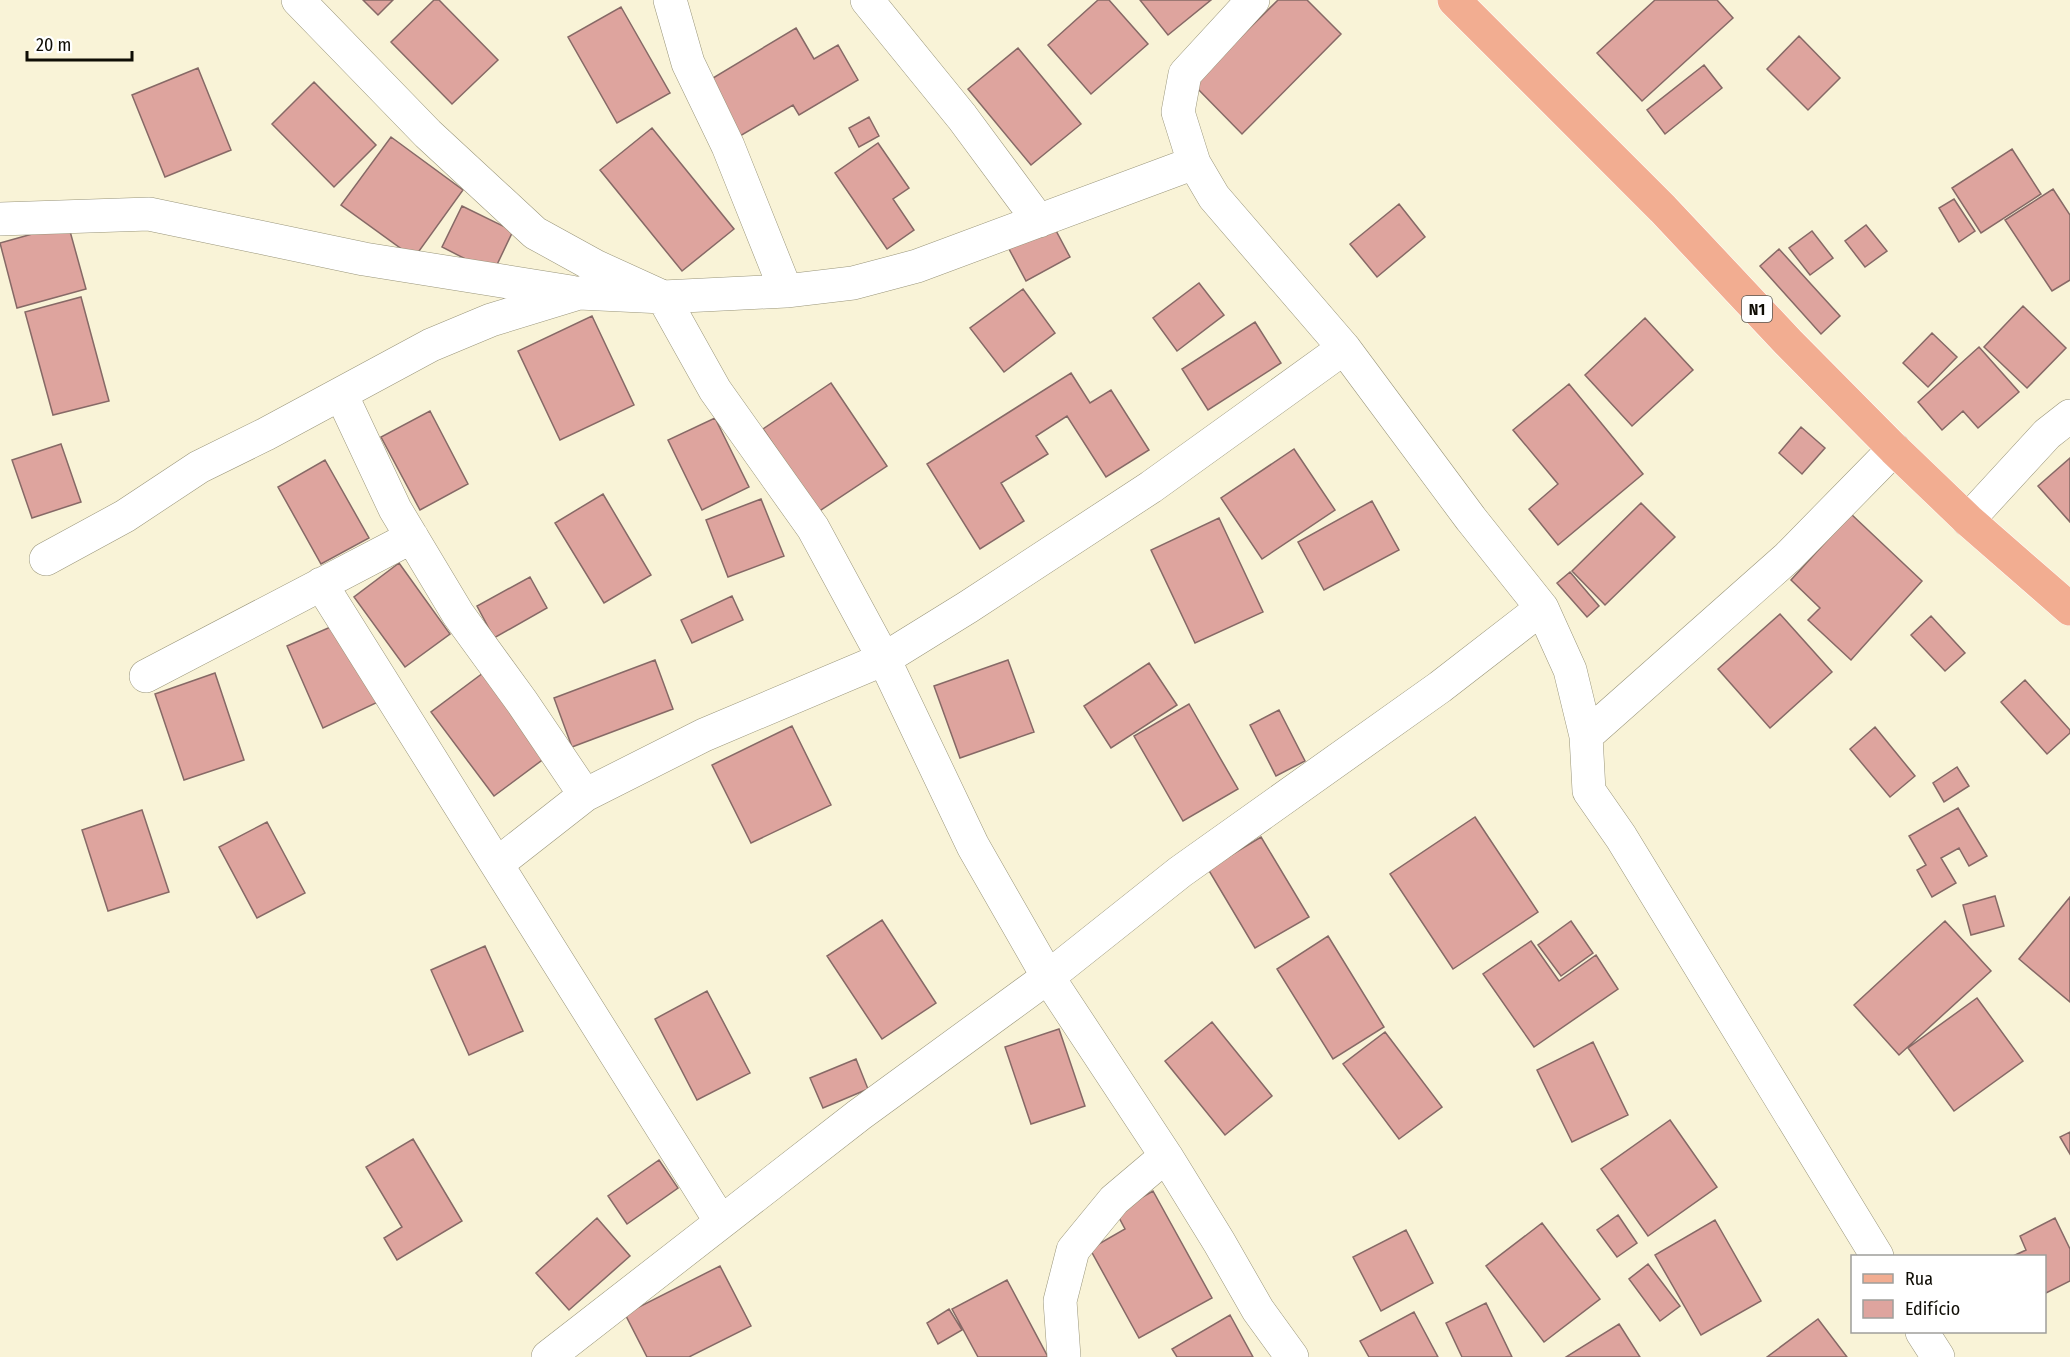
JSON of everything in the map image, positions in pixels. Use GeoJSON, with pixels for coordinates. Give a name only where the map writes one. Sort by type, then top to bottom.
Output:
{"type":"FeatureCollection","features":[{"type":"Feature","properties":{"kind":"main road","name":"N1"},"geometry":{"type":"LineString","coordinates":[[1454,0],[1663,209],[1788,342],[1894,449],[1968,520],[2070,609]]}},
{"type":"Feature","properties":{"kind":"street"},"geometry":{"type":"LineString","coordinates":[[297,0],[428,134],[535,233],[595,266],[663,297],[715,390],[813,528],[884,659],[973,846],[1048,977],[1166,1156],[1258,1310],[1292,1357]]}},
{"type":"Feature","properties":{"kind":"street"},"geometry":{"type":"LineString","coordinates":[[670,0],[688,63],[728,146],[786,291]]}},
{"type":"Feature","properties":{"kind":"street"},"geometry":{"type":"LineString","coordinates":[[867,0],[962,117],[1039,221]]}},
{"type":"Feature","properties":{"kind":"street"},"geometry":{"type":"LineString","coordinates":[[1253,0],[1185,74],[1178,112],[1194,163],[1214,197],[1344,348],[1471,519],[1542,608],[1570,670],[1586,736],[1589,791],[1621,837],[1876,1255]]}},
{"type":"Feature","properties":{"kind":"street"},"geometry":{"type":"LineString","coordinates":[[0,219],[149,214],[364,259],[579,293],[663,297],[786,291],[853,283],[906,269],[1194,163]]}},
{"type":"Feature","properties":{"kind":"street"},"geometry":{"type":"LineString","coordinates":[[46,559],[125,516],[199,467],[441,341],[490,320],[579,293]]}},
{"type":"Feature","properties":{"kind":"street"},"geometry":{"type":"LineString","coordinates":[[497,864],[585,795],[704,735],[884,659],[1151,487],[1344,348]]}},
{"type":"Feature","properties":{"kind":"street"},"geometry":{"type":"LineString","coordinates":[[340,394],[395,509],[458,614],[522,702],[585,795]]}},
{"type":"Feature","properties":{"kind":"street"},"geometry":{"type":"LineString","coordinates":[[1968,520],[2047,434],[2070,416]]}},
{"type":"Feature","properties":{"kind":"street"},"geometry":{"type":"LineString","coordinates":[[1586,736],[1788,557],[1894,449]]}},
{"type":"Feature","properties":{"kind":"street"},"geometry":{"type":"LineString","coordinates":[[146,676],[412,537]]}},
{"type":"Feature","properties":{"kind":"street"},"geometry":{"type":"LineString","coordinates":[[321,584],[721,1222]]}},
{"type":"Feature","properties":{"kind":"street"},"geometry":{"type":"LineString","coordinates":[[548,1357],[859,1115],[1048,977],[1180,872],[1440,687],[1542,608]]}},
{"type":"Feature","properties":{"kind":"street"},"geometry":{"type":"LineString","coordinates":[[1064,1357],[1060,1301],[1073,1250],[1114,1200],[1166,1156]]}},
{"type":"Feature","properties":{"kind":"street"},"geometry":{"type":"LineString","coordinates":[[1923,1333],[1938,1357]]}},
{"type":"Feature","properties":{"kind":"building"},"geometry":{"type":"Polygon","coordinates":[[[363,0],[393,0],[378,15],[363,0]]]}},
{"type":"Feature","properties":{"kind":"building"},"geometry":{"type":"Polygon","coordinates":[[[434,0],[439,0],[498,60],[452,104],[391,42],[434,0]]]}},
{"type":"Feature","properties":{"kind":"building"},"geometry":{"type":"Polygon","coordinates":[[[1098,0],[1109,0],[1148,44],[1091,94],[1048,45],[1098,0]]]}},
{"type":"Feature","properties":{"kind":"building"},"geometry":{"type":"Polygon","coordinates":[[[1140,0],[1211,0],[1168,35],[1140,0]]]}},
{"type":"Feature","properties":{"kind":"building"},"geometry":{"type":"Polygon","coordinates":[[[1278,0],[1307,0],[1341,34],[1242,134],[1193,84],[1278,0]]]}},
{"type":"Feature","properties":{"kind":"building"},"geometry":{"type":"Polygon","coordinates":[[[1655,0],[1717,0],[1733,18],[1642,101],[1597,53],[1655,0]]]}},
{"type":"Feature","properties":{"kind":"building"},"geometry":{"type":"Polygon","coordinates":[[[621,7],[670,93],[617,123],[568,37],[621,7]]]}},
{"type":"Feature","properties":{"kind":"building"},"geometry":{"type":"Polygon","coordinates":[[[796,28],[814,59],[838,45],[858,80],[799,115],[793,105],[740,136],[708,81],[796,28]]]}},
{"type":"Feature","properties":{"kind":"building"},"geometry":{"type":"Polygon","coordinates":[[[1799,36],[1840,78],[1808,110],[1767,69],[1799,36]]]}},
{"type":"Feature","properties":{"kind":"building"},"geometry":{"type":"Polygon","coordinates":[[[1018,48],[1081,124],[1031,165],[968,89],[1018,48]]]}},
{"type":"Feature","properties":{"kind":"building"},"geometry":{"type":"Polygon","coordinates":[[[1704,65],[1722,88],[1665,134],[1647,110],[1704,65]]]}},
{"type":"Feature","properties":{"kind":"building"},"geometry":{"type":"Polygon","coordinates":[[[198,68],[231,150],[165,177],[132,95],[198,68]]]}},
{"type":"Feature","properties":{"kind":"building"},"geometry":{"type":"Polygon","coordinates":[[[314,82],[376,145],[334,187],[272,124],[314,82]]]}},
{"type":"Feature","properties":{"kind":"building"},"geometry":{"type":"Polygon","coordinates":[[[869,117],[879,136],[859,147],[849,128],[869,117]]]}},
{"type":"Feature","properties":{"kind":"building"},"geometry":{"type":"Polygon","coordinates":[[[652,128],[734,229],[682,271],[600,170],[652,128]]]}},
{"type":"Feature","properties":{"kind":"building"},"geometry":{"type":"Polygon","coordinates":[[[391,137],[463,190],[414,258],[341,205],[391,137]]]}},
{"type":"Feature","properties":{"kind":"building"},"geometry":{"type":"Polygon","coordinates":[[[878,143],[909,188],[893,199],[914,230],[887,249],[835,173],[878,143]]]}},
{"type":"Feature","properties":{"kind":"building"},"geometry":{"type":"Polygon","coordinates":[[[2012,149],[2041,194],[1981,233],[1952,188],[2012,149]]]}},
{"type":"Feature","properties":{"kind":"building"},"geometry":{"type":"Polygon","coordinates":[[[2053,189],[2070,215],[2070,280],[2052,291],[2005,220],[2053,189]]]}},
{"type":"Feature","properties":{"kind":"building"},"geometry":{"type":"Polygon","coordinates":[[[1954,199],[1975,231],[1959,242],[1939,208],[1954,199]]]}},
{"type":"Feature","properties":{"kind":"building"},"geometry":{"type":"Polygon","coordinates":[[[1399,204],[1425,237],[1377,277],[1350,244],[1399,204]]]}},
{"type":"Feature","properties":{"kind":"building"},"geometry":{"type":"Polygon","coordinates":[[[462,206],[513,231],[493,273],[442,247],[462,206]]]}},
{"type":"Feature","properties":{"kind":"building"},"geometry":{"type":"Polygon","coordinates":[[[68,224],[86,289],[17,308],[0,243],[68,224]]]}},
{"type":"Feature","properties":{"kind":"building"},"geometry":{"type":"Polygon","coordinates":[[[1053,225],[1070,257],[1026,281],[1009,249],[1053,225]]]}},
{"type":"Feature","properties":{"kind":"building"},"geometry":{"type":"Polygon","coordinates":[[[1866,225],[1887,251],[1865,267],[1845,241],[1866,225]]]}},
{"type":"Feature","properties":{"kind":"building"},"geometry":{"type":"Polygon","coordinates":[[[1812,231],[1833,258],[1810,275],[1789,248],[1812,231]]]}},
{"type":"Feature","properties":{"kind":"building"},"geometry":{"type":"Polygon","coordinates":[[[1779,249],[1840,316],[1821,334],[1760,266],[1779,249]]]}},
{"type":"Feature","properties":{"kind":"building"},"geometry":{"type":"Polygon","coordinates":[[[1199,283],[1224,315],[1177,351],[1153,318],[1199,283]]]}},
{"type":"Feature","properties":{"kind":"building"},"geometry":{"type":"Polygon","coordinates":[[[1023,289],[1055,333],[1004,372],[970,328],[1023,289]]]}},
{"type":"Feature","properties":{"kind":"building"},"geometry":{"type":"Polygon","coordinates":[[[81,297],[109,401],[53,415],[25,312],[81,297]]]}},
{"type":"Feature","properties":{"kind":"building"},"geometry":{"type":"Polygon","coordinates":[[[2023,306],[2066,348],[2027,388],[1984,347],[2023,306]]]}},
{"type":"Feature","properties":{"kind":"building"},"geometry":{"type":"Polygon","coordinates":[[[592,316],[634,405],[560,440],[518,351],[592,316]]]}},
{"type":"Feature","properties":{"kind":"building"},"geometry":{"type":"Polygon","coordinates":[[[1645,318],[1693,370],[1632,426],[1585,375],[1645,318]]]}},
{"type":"Feature","properties":{"kind":"building"},"geometry":{"type":"Polygon","coordinates":[[[1255,322],[1281,363],[1208,410],[1182,369],[1255,322]]]}},
{"type":"Feature","properties":{"kind":"building"},"geometry":{"type":"Polygon","coordinates":[[[1932,333],[1957,357],[1928,387],[1903,363],[1932,333]]]}},
{"type":"Feature","properties":{"kind":"building"},"geometry":{"type":"Polygon","coordinates":[[[1979,347],[2019,392],[1978,428],[1963,411],[1942,430],[1918,402],[1979,347]]]}},
{"type":"Feature","properties":{"kind":"building"},"geometry":{"type":"Polygon","coordinates":[[[1071,373],[1090,403],[1111,390],[1149,450],[1106,477],[1067,416],[1036,436],[1048,454],[1001,483],[1024,521],[980,549],[927,464],[1071,373]]]}},
{"type":"Feature","properties":{"kind":"building"},"geometry":{"type":"Polygon","coordinates":[[[831,383],[887,466],[818,512],[763,429],[831,383]]]}},
{"type":"Feature","properties":{"kind":"building"},"geometry":{"type":"Polygon","coordinates":[[[1569,384],[1643,474],[1558,545],[1529,509],[1558,484],[1513,430],[1569,384]]]}},
{"type":"Feature","properties":{"kind":"building"},"geometry":{"type":"Polygon","coordinates":[[[430,411],[468,484],[420,510],[381,437],[430,411]]]}},
{"type":"Feature","properties":{"kind":"building"},"geometry":{"type":"Polygon","coordinates":[[[715,418],[749,487],[702,510],[668,440],[715,418]]]}},
{"type":"Feature","properties":{"kind":"building"},"geometry":{"type":"Polygon","coordinates":[[[1801,427],[1825,448],[1802,474],[1779,453],[1801,427]]]}},
{"type":"Feature","properties":{"kind":"building"},"geometry":{"type":"Polygon","coordinates":[[[61,444],[81,502],[32,518],[12,460],[61,444]]]}},
{"type":"Feature","properties":{"kind":"building"},"geometry":{"type":"Polygon","coordinates":[[[1294,449],[1335,510],[1262,559],[1221,498],[1294,449]]]}},
{"type":"Feature","properties":{"kind":"building"},"geometry":{"type":"Polygon","coordinates":[[[2070,458],[2070,522],[2038,486],[2070,458]]]}},
{"type":"Feature","properties":{"kind":"building"},"geometry":{"type":"Polygon","coordinates":[[[325,460],[369,538],[321,564],[278,487],[325,460]]]}},
{"type":"Feature","properties":{"kind":"building"},"geometry":{"type":"Polygon","coordinates":[[[603,494],[651,575],[604,603],[555,523],[603,494]]]}},
{"type":"Feature","properties":{"kind":"building"},"geometry":{"type":"Polygon","coordinates":[[[761,499],[784,556],[728,577],[706,520],[761,499]]]}},
{"type":"Feature","properties":{"kind":"building"},"geometry":{"type":"Polygon","coordinates":[[[1372,501],[1399,550],[1324,590],[1298,542],[1372,501]]]}},
{"type":"Feature","properties":{"kind":"building"},"geometry":{"type":"Polygon","coordinates":[[[1641,503],[1675,537],[1605,605],[1572,571],[1641,503]]]}},
{"type":"Feature","properties":{"kind":"building"},"geometry":{"type":"Polygon","coordinates":[[[1851,514],[1922,581],[1851,660],[1808,620],[1820,608],[1791,580],[1851,514]]]}},
{"type":"Feature","properties":{"kind":"building"},"geometry":{"type":"Polygon","coordinates":[[[1219,518],[1263,612],[1195,643],[1151,550],[1219,518]]]}},
{"type":"Feature","properties":{"kind":"building"},"geometry":{"type":"Polygon","coordinates":[[[399,563],[450,634],[405,667],[354,597],[399,563]]]}},
{"type":"Feature","properties":{"kind":"building"},"geometry":{"type":"Polygon","coordinates":[[[1570,572],[1599,606],[1587,617],[1557,583],[1570,572]]]}},
{"type":"Feature","properties":{"kind":"building"},"geometry":{"type":"Polygon","coordinates":[[[530,577],[547,608],[494,638],[477,606],[530,577]]]}},
{"type":"Feature","properties":{"kind":"building"},"geometry":{"type":"Polygon","coordinates":[[[732,596],[743,620],[692,643],[681,620],[732,596]]]}},
{"type":"Feature","properties":{"kind":"building"},"geometry":{"type":"Polygon","coordinates":[[[1780,614],[1832,672],[1770,728],[1718,669],[1780,614]]]}},
{"type":"Feature","properties":{"kind":"building"},"geometry":{"type":"Polygon","coordinates":[[[1931,616],[1965,653],[1945,671],[1911,635],[1931,616]]]}},
{"type":"Feature","properties":{"kind":"building"},"geometry":{"type":"Polygon","coordinates":[[[342,622],[378,702],[323,728],[287,646],[342,622]]]}},
{"type":"Feature","properties":{"kind":"building"},"geometry":{"type":"Polygon","coordinates":[[[655,660],[673,709],[572,747],[554,698],[655,660]]]}},
{"type":"Feature","properties":{"kind":"building"},"geometry":{"type":"Polygon","coordinates":[[[1008,660],[1034,732],[960,758],[934,686],[1008,660]]]}},
{"type":"Feature","properties":{"kind":"building"},"geometry":{"type":"Polygon","coordinates":[[[1149,663],[1177,705],[1111,748],[1084,706],[1149,663]]]}},
{"type":"Feature","properties":{"kind":"building"},"geometry":{"type":"Polygon","coordinates":[[[215,673],[244,760],[184,780],[155,694],[215,673]]]}},
{"type":"Feature","properties":{"kind":"building"},"geometry":{"type":"Polygon","coordinates":[[[483,673],[545,758],[494,796],[431,712],[483,673]]]}},
{"type":"Feature","properties":{"kind":"building"},"geometry":{"type":"Polygon","coordinates":[[[2025,680],[2070,730],[2070,733],[2047,754],[2001,702],[2025,680]]]}},
{"type":"Feature","properties":{"kind":"building"},"geometry":{"type":"Polygon","coordinates":[[[1189,704],[1238,789],[1183,821],[1134,736],[1189,704]]]}},
{"type":"Feature","properties":{"kind":"building"},"geometry":{"type":"Polygon","coordinates":[[[1279,710],[1305,761],[1276,776],[1250,725],[1279,710]]]}},
{"type":"Feature","properties":{"kind":"building"},"geometry":{"type":"Polygon","coordinates":[[[792,726],[831,805],[751,843],[712,765],[792,726]]]}},
{"type":"Feature","properties":{"kind":"building"},"geometry":{"type":"Polygon","coordinates":[[[1875,727],[1915,776],[1890,797],[1850,749],[1875,727]]]}},
{"type":"Feature","properties":{"kind":"building"},"geometry":{"type":"Polygon","coordinates":[[[1957,767],[1969,786],[1944,802],[1933,783],[1957,767]]]}},
{"type":"Feature","properties":{"kind":"building"},"geometry":{"type":"Polygon","coordinates":[[[1958,808],[1987,856],[1969,866],[1959,848],[1941,858],[1956,883],[1932,897],[1917,870],[1926,865],[1909,836],[1958,808]]]}},
{"type":"Feature","properties":{"kind":"building"},"geometry":{"type":"Polygon","coordinates":[[[142,810],[169,892],[108,911],[82,830],[142,810]]]}},
{"type":"Feature","properties":{"kind":"building"},"geometry":{"type":"Polygon","coordinates":[[[1475,817],[1538,912],[1453,969],[1390,874],[1475,817]]]}},
{"type":"Feature","properties":{"kind":"building"},"geometry":{"type":"Polygon","coordinates":[[[267,822],[305,893],[257,918],[219,847],[267,822]]]}},
{"type":"Feature","properties":{"kind":"building"},"geometry":{"type":"Polygon","coordinates":[[[1261,837],[1309,917],[1255,948],[1208,869],[1261,837]]]}},
{"type":"Feature","properties":{"kind":"building"},"geometry":{"type":"Polygon","coordinates":[[[1995,896],[2004,926],[1971,935],[1963,905],[1995,896]]]}},
{"type":"Feature","properties":{"kind":"building"},"geometry":{"type":"Polygon","coordinates":[[[2070,897],[2070,1002],[2019,959],[2070,897]]]}},
{"type":"Feature","properties":{"kind":"building"},"geometry":{"type":"Polygon","coordinates":[[[882,920],[936,1003],[882,1039],[827,956],[882,920]]]}},
{"type":"Feature","properties":{"kind":"building"},"geometry":{"type":"Polygon","coordinates":[[[1571,921],[1593,953],[1561,976],[1538,945],[1571,921]]]}},
{"type":"Feature","properties":{"kind":"building"},"geometry":{"type":"Polygon","coordinates":[[[1945,921],[1991,971],[1899,1055],[1854,1005],[1945,921]]]}},
{"type":"Feature","properties":{"kind":"building"},"geometry":{"type":"Polygon","coordinates":[[[1328,936],[1384,1027],[1333,1059],[1277,969],[1328,936]]]}},
{"type":"Feature","properties":{"kind":"building"},"geometry":{"type":"Polygon","coordinates":[[[1531,941],[1559,981],[1596,955],[1618,989],[1534,1047],[1483,974],[1531,941]]]}},
{"type":"Feature","properties":{"kind":"building"},"geometry":{"type":"Polygon","coordinates":[[[485,946],[523,1031],[469,1055],[431,970],[485,946]]]}},
{"type":"Feature","properties":{"kind":"building"},"geometry":{"type":"Polygon","coordinates":[[[707,991],[750,1073],[697,1100],[655,1019],[707,991]]]}},
{"type":"Feature","properties":{"kind":"building"},"geometry":{"type":"Polygon","coordinates":[[[1977,998],[2023,1061],[1954,1111],[1908,1048],[1977,998]]]}},
{"type":"Feature","properties":{"kind":"building"},"geometry":{"type":"Polygon","coordinates":[[[1212,1022],[1272,1096],[1225,1135],[1165,1061],[1212,1022]]]}},
{"type":"Feature","properties":{"kind":"building"},"geometry":{"type":"Polygon","coordinates":[[[1059,1029],[1085,1106],[1031,1124],[1005,1047],[1059,1029]]]}},
{"type":"Feature","properties":{"kind":"building"},"geometry":{"type":"Polygon","coordinates":[[[1385,1032],[1442,1107],[1399,1139],[1343,1064],[1385,1032]]]}},
{"type":"Feature","properties":{"kind":"building"},"geometry":{"type":"Polygon","coordinates":[[[1593,1042],[1628,1115],[1572,1142],[1537,1070],[1593,1042]]]}},
{"type":"Feature","properties":{"kind":"building"},"geometry":{"type":"Polygon","coordinates":[[[856,1059],[868,1089],[823,1108],[810,1078],[856,1059]]]}},
{"type":"Feature","properties":{"kind":"building"},"geometry":{"type":"Polygon","coordinates":[[[1670,1120],[1717,1187],[1648,1236],[1601,1169],[1670,1120]]]}},
{"type":"Feature","properties":{"kind":"building"},"geometry":{"type":"Polygon","coordinates":[[[2070,1132],[2070,1154],[2060,1137],[2070,1132]]]}},
{"type":"Feature","properties":{"kind":"building"},"geometry":{"type":"Polygon","coordinates":[[[413,1139],[462,1221],[397,1260],[384,1238],[402,1227],[366,1167],[413,1139]]]}},
{"type":"Feature","properties":{"kind":"building"},"geometry":{"type":"Polygon","coordinates":[[[659,1160],[678,1188],[627,1224],[608,1196],[659,1160]]]}},
{"type":"Feature","properties":{"kind":"building"},"geometry":{"type":"Polygon","coordinates":[[[1153,1191],[1212,1298],[1139,1338],[1090,1249],[1125,1229],[1116,1212],[1153,1191]]]}},
{"type":"Feature","properties":{"kind":"building"},"geometry":{"type":"Polygon","coordinates":[[[1618,1215],[1637,1243],[1617,1257],[1597,1230],[1618,1215]]]}},
{"type":"Feature","properties":{"kind":"building"},"geometry":{"type":"Polygon","coordinates":[[[597,1218],[630,1256],[569,1310],[536,1273],[597,1218]]]}},
{"type":"Feature","properties":{"kind":"building"},"geometry":{"type":"Polygon","coordinates":[[[2055,1218],[2070,1249],[2070,1281],[2046,1293],[2046,1255],[2015,1255],[2026,1250],[2020,1236],[2055,1218]]]}},
{"type":"Feature","properties":{"kind":"building"},"geometry":{"type":"Polygon","coordinates":[[[1715,1220],[1761,1301],[1701,1335],[1655,1255],[1715,1220]]]}},
{"type":"Feature","properties":{"kind":"building"},"geometry":{"type":"Polygon","coordinates":[[[1542,1223],[1600,1299],[1544,1342],[1486,1266],[1542,1223]]]}},
{"type":"Feature","properties":{"kind":"building"},"geometry":{"type":"Polygon","coordinates":[[[1406,1230],[1433,1283],[1381,1311],[1353,1257],[1406,1230]]]}},
{"type":"Feature","properties":{"kind":"building"},"geometry":{"type":"Polygon","coordinates":[[[1648,1264],[1680,1306],[1660,1321],[1629,1279],[1648,1264]]]}},
{"type":"Feature","properties":{"kind":"building"},"geometry":{"type":"Polygon","coordinates":[[[720,1266],[751,1326],[689,1357],[647,1357],[625,1314],[720,1266]]]}},
{"type":"Feature","properties":{"kind":"building"},"geometry":{"type":"Polygon","coordinates":[[[1007,1280],[1048,1357],[978,1357],[952,1309],[1007,1280]]]}},
{"type":"Feature","properties":{"kind":"building"},"geometry":{"type":"Polygon","coordinates":[[[1486,1303],[1512,1357],[1462,1357],[1446,1323],[1486,1303]]]}},
{"type":"Feature","properties":{"kind":"building"},"geometry":{"type":"Polygon","coordinates":[[[949,1309],[962,1330],[938,1344],[927,1323],[949,1309]]]}},
{"type":"Feature","properties":{"kind":"building"},"geometry":{"type":"Polygon","coordinates":[[[1414,1312],[1438,1357],[1369,1357],[1360,1341],[1414,1312]]]}},
{"type":"Feature","properties":{"kind":"building"},"geometry":{"type":"Polygon","coordinates":[[[1230,1315],[1253,1357],[1177,1357],[1172,1349],[1230,1315]]]}},
{"type":"Feature","properties":{"kind":"building"},"geometry":{"type":"Polygon","coordinates":[[[1818,1319],[1847,1357],[1767,1357],[1818,1319]]]}},
{"type":"Feature","properties":{"kind":"building"},"geometry":{"type":"Polygon","coordinates":[[[1619,1324],[1640,1357],[1566,1357],[1619,1324]]]}}]}
